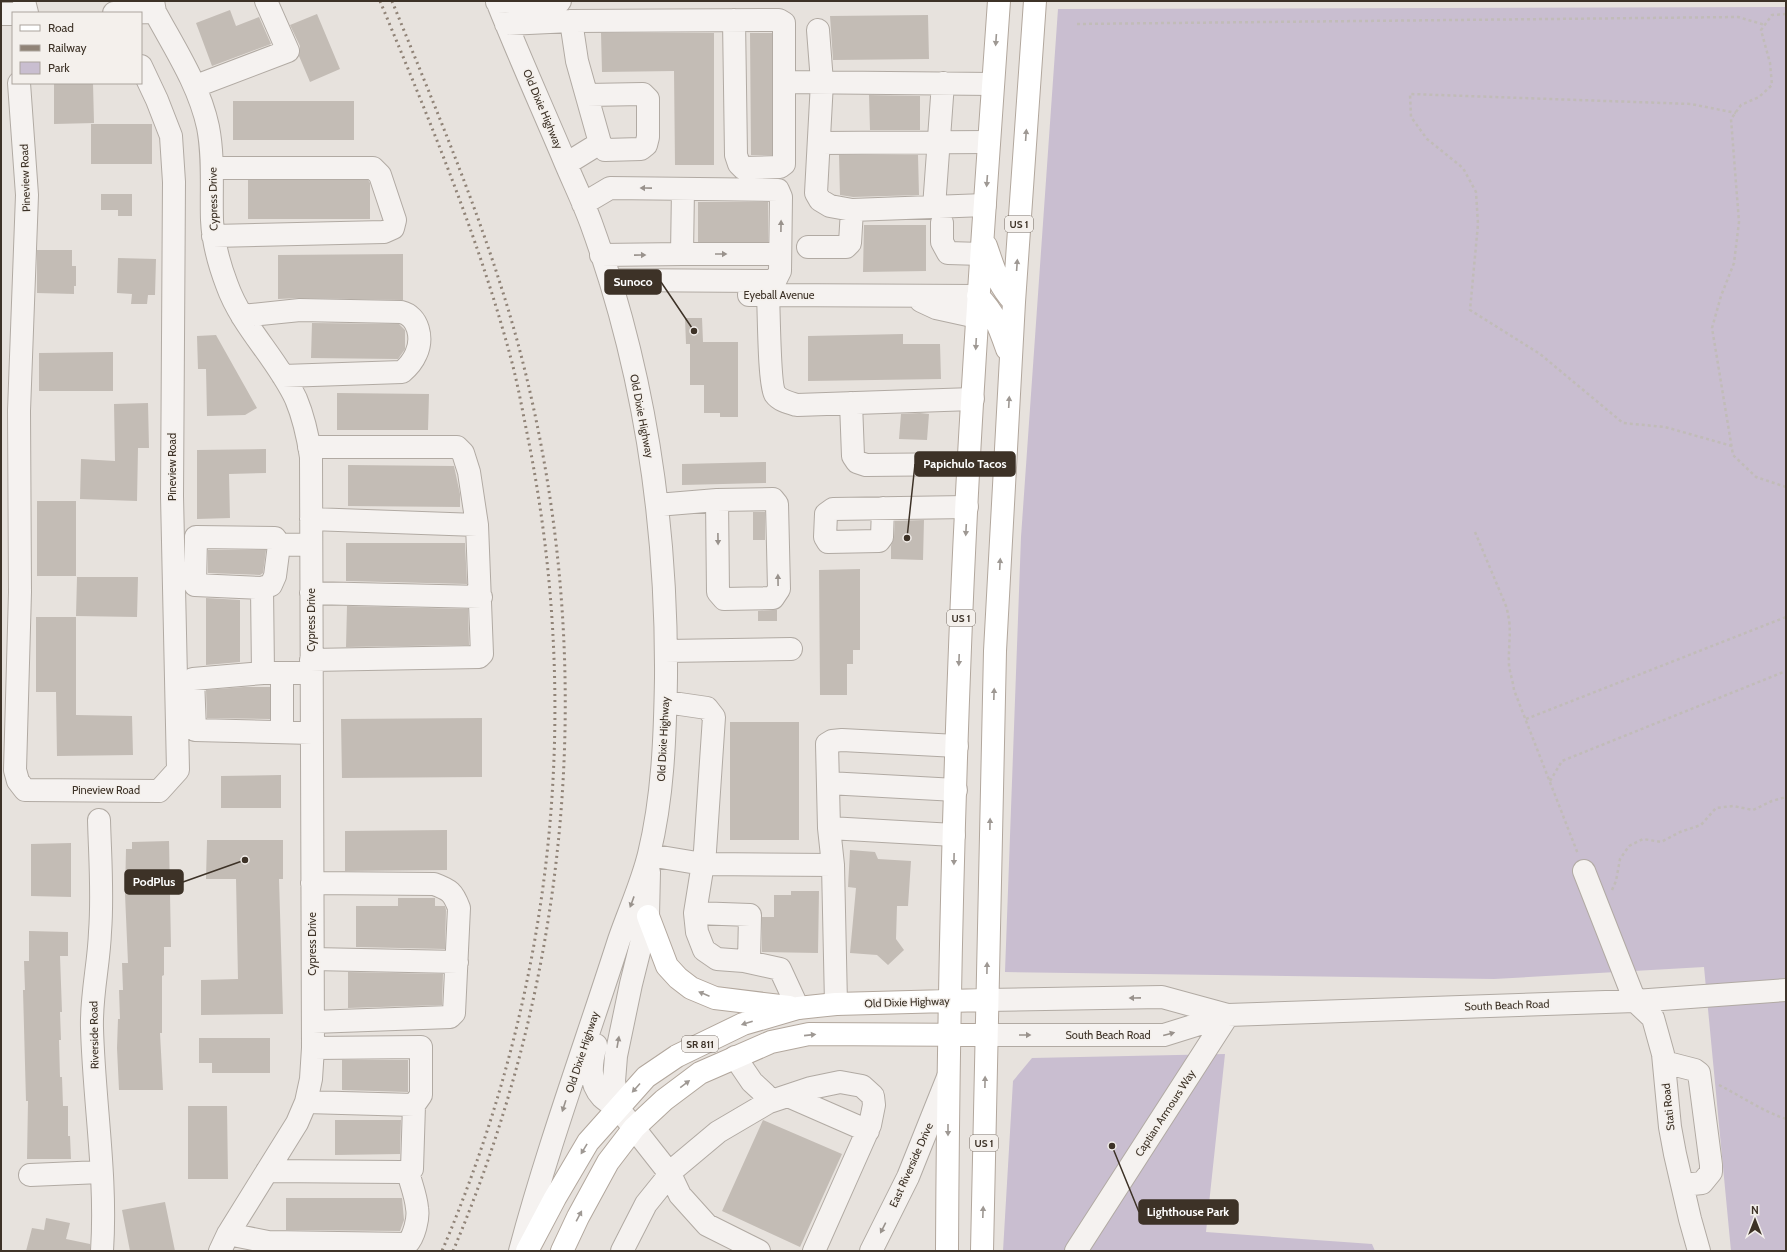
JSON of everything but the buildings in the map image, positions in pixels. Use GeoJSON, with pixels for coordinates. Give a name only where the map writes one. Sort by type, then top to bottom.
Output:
{"type":"FeatureCollection","features":[{"type":"Feature","properties":{"kind":"main road","name":"US 1"},"geometry":{"type":"LineString","coordinates":[[947,1251],[948,1077],[960,648],[978,306],[999,1]]}},
{"type":"Feature","properties":{"kind":"main road","name":"US 1"},"geometry":{"type":"LineString","coordinates":[[982,1251],[986,1000],[995,651],[1014,302],[1035,1]]}},
{"type":"Feature","properties":{"kind":"main road"},"geometry":{"type":"LineString","coordinates":[[982,245],[1003,290],[1014,302]]}},
{"type":"Feature","properties":{"kind":"main road"},"geometry":{"type":"LineString","coordinates":[[978,306],[988,307],[998,322],[1011,360]]}},
{"type":"Feature","properties":{"kind":"main road"},"geometry":{"type":"LineString","coordinates":[[648,916],[667,966],[678,978],[691,988],[715,998],[798,1008]]}},
{"type":"Feature","properties":{"kind":"main road","name":"Old Dixie Highway"},"geometry":{"type":"LineString","coordinates":[[527,1251],[555,1198],[588,1142],[646,1077],[677,1056],[743,1024],[798,1008],[836,1004],[986,1000]]}},
{"type":"Feature","properties":{"kind":"main road","name":"SR 811"},"geometry":{"type":"LineString","coordinates":[[562,1251],[578,1217],[608,1162],[634,1128],[664,1100],[700,1073],[771,1042],[808,1034],[986,1035]]}},
{"type":"Feature","properties":{"kind":"street"},"geometry":{"type":"LineString","coordinates":[[24,1],[27,12]]}},
{"type":"Feature","properties":{"kind":"street"},"geometry":{"type":"LineString","coordinates":[[196,86],[288,51],[266,1]]}},
{"type":"Feature","properties":{"kind":"street"},"geometry":{"type":"LineString","coordinates":[[497,1],[560,1]]}},
{"type":"Feature","properties":{"kind":"street","name":"Old Dixie Highway"},"geometry":{"type":"LineString","coordinates":[[497,1],[583,204],[612,286],[631,357],[646,426],[657,505],[664,565],[666,651],[666,702],[661,791],[649,855],[616,949],[536,1192],[520,1251]]}},
{"type":"Feature","properties":{"kind":"street"},"geometry":{"type":"LineString","coordinates":[[119,12],[155,4]]}},
{"type":"Feature","properties":{"kind":"street","name":"Cypress Drive"},"geometry":{"type":"LineString","coordinates":[[155,4],[196,86],[208,127],[212,168],[213,236],[224,278],[242,316],[283,376],[295,398],[304,420],[309,447],[311,519],[313,959],[313,1048],[311,1079],[306,1102],[297,1123],[224,1243]]}},
{"type":"Feature","properties":{"kind":"street"},"geometry":{"type":"LineString","coordinates":[[1,14],[12,14]]}},
{"type":"Feature","properties":{"kind":"street"},"geometry":{"type":"LineString","coordinates":[[506,24],[571,21],[734,20],[779,20],[784,23],[784,164],[780,167],[743,168],[738,164],[736,155],[734,20]]}},
{"type":"Feature","properties":{"kind":"street"},"geometry":{"type":"LineString","coordinates":[[571,21],[577,61],[586,95],[600,143],[605,150],[640,149],[646,145],[648,137],[648,99],[643,94],[586,95]]}},
{"type":"Feature","properties":{"kind":"street"},"geometry":{"type":"LineString","coordinates":[[818,30],[822,82],[816,193],[820,200],[830,206],[852,210],[938,215],[985,205]]}},
{"type":"Feature","properties":{"kind":"street","name":"Pineview Road"},"geometry":{"type":"LineString","coordinates":[[19,84],[27,195],[20,411],[20,592],[15,770],[18,781],[25,790],[159,791],[178,770],[172,496],[174,182],[171,136],[157,100],[142,68]]}},
{"type":"Feature","properties":{"kind":"street"},"geometry":{"type":"LineString","coordinates":[[784,82],[993,84]]}},
{"type":"Feature","properties":{"kind":"street"},"geometry":{"type":"LineString","coordinates":[[943,83],[938,142],[938,215],[942,242],[948,253],[982,245]]}},
{"type":"Feature","properties":{"kind":"street"},"geometry":{"type":"LineString","coordinates":[[819,143],[989,142]]}},
{"type":"Feature","properties":{"kind":"street"},"geometry":{"type":"LineString","coordinates":[[566,164],[600,143]]}},
{"type":"Feature","properties":{"kind":"street"},"geometry":{"type":"LineString","coordinates":[[212,168],[373,168],[380,175],[395,220],[393,228],[384,232],[213,236]]}},
{"type":"Feature","properties":{"kind":"street"},"geometry":{"type":"LineString","coordinates":[[583,204],[610,188],[778,190],[781,197],[780,271],[776,279],[772,281],[612,286]]}},
{"type":"Feature","properties":{"kind":"street"},"geometry":{"type":"LineString","coordinates":[[682,254],[683,189]]}},
{"type":"Feature","properties":{"kind":"street"},"geometry":{"type":"LineString","coordinates":[[808,247],[846,247],[850,243],[852,210]]}},
{"type":"Feature","properties":{"kind":"street"},"geometry":{"type":"LineString","coordinates":[[602,255],[780,254]]}},
{"type":"Feature","properties":{"kind":"street","name":"Eyeball Avenue"},"geometry":{"type":"LineString","coordinates":[[612,286],[650,293],[909,296],[978,306]]}},
{"type":"Feature","properties":{"kind":"street"},"geometry":{"type":"LineString","coordinates":[[768,295],[772,380],[775,394],[784,401],[797,405],[973,399]]}},
{"type":"Feature","properties":{"kind":"street"},"geometry":{"type":"LineString","coordinates":[[242,316],[300,310],[401,312],[409,314],[417,323],[419,345],[410,364],[402,372],[283,376]]}},
{"type":"Feature","properties":{"kind":"street"},"geometry":{"type":"LineString","coordinates":[[851,403],[854,456],[857,462],[866,465],[969,464]]}},
{"type":"Feature","properties":{"kind":"street"},"geometry":{"type":"LineString","coordinates":[[309,447],[457,447],[464,454],[469,472],[477,525],[481,597],[482,654],[479,657],[311,667],[272,673],[193,679],[195,730],[312,733]]}},
{"type":"Feature","properties":{"kind":"street"},"geometry":{"type":"LineString","coordinates":[[657,505],[717,500],[773,499],[777,504],[778,589],[773,598],[724,599],[718,592],[717,500]]}},
{"type":"Feature","properties":{"kind":"street"},"geometry":{"type":"LineString","coordinates":[[882,508],[967,507]]}},
{"type":"Feature","properties":{"kind":"street"},"geometry":{"type":"LineString","coordinates":[[311,519],[477,525]]}},
{"type":"Feature","properties":{"kind":"street"},"geometry":{"type":"LineString","coordinates":[[196,537],[275,538],[279,544],[275,576],[270,585],[262,588],[195,585],[196,537]]}},
{"type":"Feature","properties":{"kind":"street"},"geometry":{"type":"LineString","coordinates":[[279,544],[311,544]]}},
{"type":"Feature","properties":{"kind":"street"},"geometry":{"type":"LineString","coordinates":[[262,588],[272,673],[282,732]]}},
{"type":"Feature","properties":{"kind":"street"},"geometry":{"type":"LineString","coordinates":[[311,593],[481,597]]}},
{"type":"Feature","properties":{"kind":"street"},"geometry":{"type":"LineString","coordinates":[[666,651],[791,649]]}},
{"type":"Feature","properties":{"kind":"street"},"geometry":{"type":"LineString","coordinates":[[666,702],[707,708],[714,717],[706,852],[695,913],[697,932],[704,950],[717,959],[749,962],[780,969],[798,1008]]}},
{"type":"Feature","properties":{"kind":"street"},"geometry":{"type":"LineString","coordinates":[[836,1004],[827,744],[832,741],[842,740],[957,746]]}},
{"type":"Feature","properties":{"kind":"street"},"geometry":{"type":"LineString","coordinates":[[828,783],[956,790]]}},
{"type":"Feature","properties":{"kind":"street","name":"Riverside Road"},"geometry":{"type":"LineString","coordinates":[[99,820],[101,929],[92,1001],[92,1026],[96,1106],[100,1136],[104,1222],[102,1251]]}},
{"type":"Feature","properties":{"kind":"street"},"geometry":{"type":"LineString","coordinates":[[829,828],[954,835]]}},
{"type":"Feature","properties":{"kind":"street"},"geometry":{"type":"LineString","coordinates":[[649,855],[703,864],[832,865]]}},
{"type":"Feature","properties":{"kind":"street","name":"Old Dixie Highway"},"geometry":{"type":"LineString","coordinates":[[618,1108],[614,1081],[616,1056],[630,984],[648,916],[649,855]]}},
{"type":"Feature","properties":{"kind":"street"},"geometry":{"type":"LineString","coordinates":[[1584,871],[1635,1001]]}},
{"type":"Feature","properties":{"kind":"street"},"geometry":{"type":"LineString","coordinates":[[312,882],[434,884],[445,888],[454,894],[459,908],[454,1013],[450,1017],[313,1022]]}},
{"type":"Feature","properties":{"kind":"street"},"geometry":{"type":"LineString","coordinates":[[695,913],[750,915],[749,962]]}},
{"type":"Feature","properties":{"kind":"street"},"geometry":{"type":"LineString","coordinates":[[616,949],[613,977],[592,1059],[591,1070],[595,1087],[602,1097],[618,1108],[670,1174],[680,1195],[707,1225],[759,1251]]}},
{"type":"Feature","properties":{"kind":"street"},"geometry":{"type":"LineString","coordinates":[[313,959],[457,962]]}},
{"type":"Feature","properties":{"kind":"street","name":"South Beach Road"},"geometry":{"type":"LineString","coordinates":[[986,1035],[1164,1036],[1228,1015],[1635,1001],[1786,990]]}},
{"type":"Feature","properties":{"kind":"street","name":"South Beach Road"},"geometry":{"type":"LineString","coordinates":[[986,1000],[1162,997],[1228,1015]]}},
{"type":"Feature","properties":{"kind":"street","name":"Stati Road"},"geometry":{"type":"LineString","coordinates":[[1635,1001],[1653,1018],[1664,1062],[1670,1127],[1690,1220],[1699,1251]]}},
{"type":"Feature","properties":{"kind":"street","name":"Captian Armours Way"},"geometry":{"type":"LineString","coordinates":[[1076,1251],[1228,1015]]}},
{"type":"Feature","properties":{"kind":"street"},"geometry":{"type":"LineString","coordinates":[[267,1171],[408,1172],[412,1169],[414,1105],[421,1096],[421,1047],[313,1048]]}},
{"type":"Feature","properties":{"kind":"street"},"geometry":{"type":"LineString","coordinates":[[735,1057],[752,1082],[765,1094],[868,1131]]}},
{"type":"Feature","properties":{"kind":"street"},"geometry":{"type":"LineString","coordinates":[[1664,1062],[1695,1070],[1699,1076],[1712,1165],[1711,1172],[1702,1183],[1683,1185]]}},
{"type":"Feature","properties":{"kind":"street","name":"East Riverside Drive"},"geometry":{"type":"LineString","coordinates":[[871,1251],[908,1177],[948,1077]]}},
{"type":"Feature","properties":{"kind":"street"},"geometry":{"type":"LineString","coordinates":[[622,1251],[646,1204],[670,1174],[675,1168],[718,1132],[778,1099],[811,1088],[840,1082],[862,1086],[873,1096],[874,1105],[868,1131],[814,1251]]}},
{"type":"Feature","properties":{"kind":"street"},"geometry":{"type":"LineString","coordinates":[[306,1102],[414,1105]]}},
{"type":"Feature","properties":{"kind":"street"},"geometry":{"type":"LineString","coordinates":[[30,1175],[101,1172]]}},
{"type":"Feature","properties":{"kind":"street"},"geometry":{"type":"LineString","coordinates":[[224,1243],[268,1242],[407,1244],[410,1241],[414,1230],[418,1210],[408,1172]]}},
{"type":"Feature","properties":{"kind":"path"},"geometry":{"type":"LineString","coordinates":[[1786,14],[1772,15],[1762,30],[1770,63],[1772,85],[1759,97],[1741,105],[1731,119],[1739,222],[1734,263],[1720,296],[1712,328],[1733,454],[1756,477],[1786,487]]}},
{"type":"Feature","properties":{"kind":"path"},"geometry":{"type":"LineString","coordinates":[[1077,24],[1738,17],[1765,25]]}},
{"type":"Feature","properties":{"kind":"path"},"geometry":{"type":"LineString","coordinates":[[1732,446],[1665,427],[1624,424],[1540,354],[1470,310],[1478,224],[1476,192],[1463,168],[1427,139],[1411,117],[1410,94],[1691,104],[1736,112]]}},
{"type":"Feature","properties":{"kind":"path"},"geometry":{"type":"LineString","coordinates":[[1475,532],[1510,618],[1510,667],[1514,690],[1584,871]]}},
{"type":"Feature","properties":{"kind":"path"},"geometry":{"type":"LineString","coordinates":[[1526,719],[1786,617]]}},
{"type":"Feature","properties":{"kind":"path"},"geometry":{"type":"LineString","coordinates":[[1550,782],[1562,761],[1786,671]]}},
{"type":"Feature","properties":{"kind":"path"},"geometry":{"type":"LineString","coordinates":[[1610,893],[1616,882],[1620,859],[1629,846],[1643,839],[1661,842],[1680,832],[1700,825],[1716,808],[1733,806],[1753,810],[1772,801],[1786,797]]}},
{"type":"Feature","properties":{"kind":"path"},"geometry":{"type":"LineString","coordinates":[[1699,1076],[1745,1098],[1768,1113],[1786,1119]]}},
{"type":"Feature","properties":{"kind":"green space"},"geometry":{"type":"Polygon","coordinates":[[[1786,7],[1786,1251],[1731,1251],[1704,967],[1494,979],[1005,972],[1021,537],[1058,9],[1786,7]]]}},
{"type":"Feature","properties":{"kind":"green space"},"geometry":{"type":"Polygon","coordinates":[[[1225,1054],[1206,1232],[1372,1244],[1375,1251],[1003,1251],[1013,1081],[1032,1058],[1225,1054]]]}},
{"type":"Feature","properties":{"kind":"railway"},"geometry":{"type":"LineString","coordinates":[[380,1],[451,176],[483,265],[510,355],[529,443],[545,546],[554,649],[554,752],[547,854],[532,955],[510,1055],[480,1154],[442,1251]]}},
{"type":"Feature","properties":{"kind":"railway"},"geometry":{"type":"LineString","coordinates":[[392,1],[479,220],[508,310],[521,355],[545,468],[560,581],[565,695],[561,808],[548,921],[526,1033],[494,1143],[453,1251]]}},
{"type":"Feature","properties":{"kind":"place","name":"Sunoco"},"geometry":{"type":"Point","coordinates":[694,331]}},
{"type":"Feature","properties":{"kind":"place","name":"Papichulo Tacos"},"geometry":{"type":"Point","coordinates":[907,538]}},
{"type":"Feature","properties":{"kind":"place","name":"PodPlus"},"geometry":{"type":"Point","coordinates":[245,860]}},
{"type":"Feature","properties":{"kind":"place","name":"Lighthouse Park"},"geometry":{"type":"Point","coordinates":[1112,1146]}}]}
